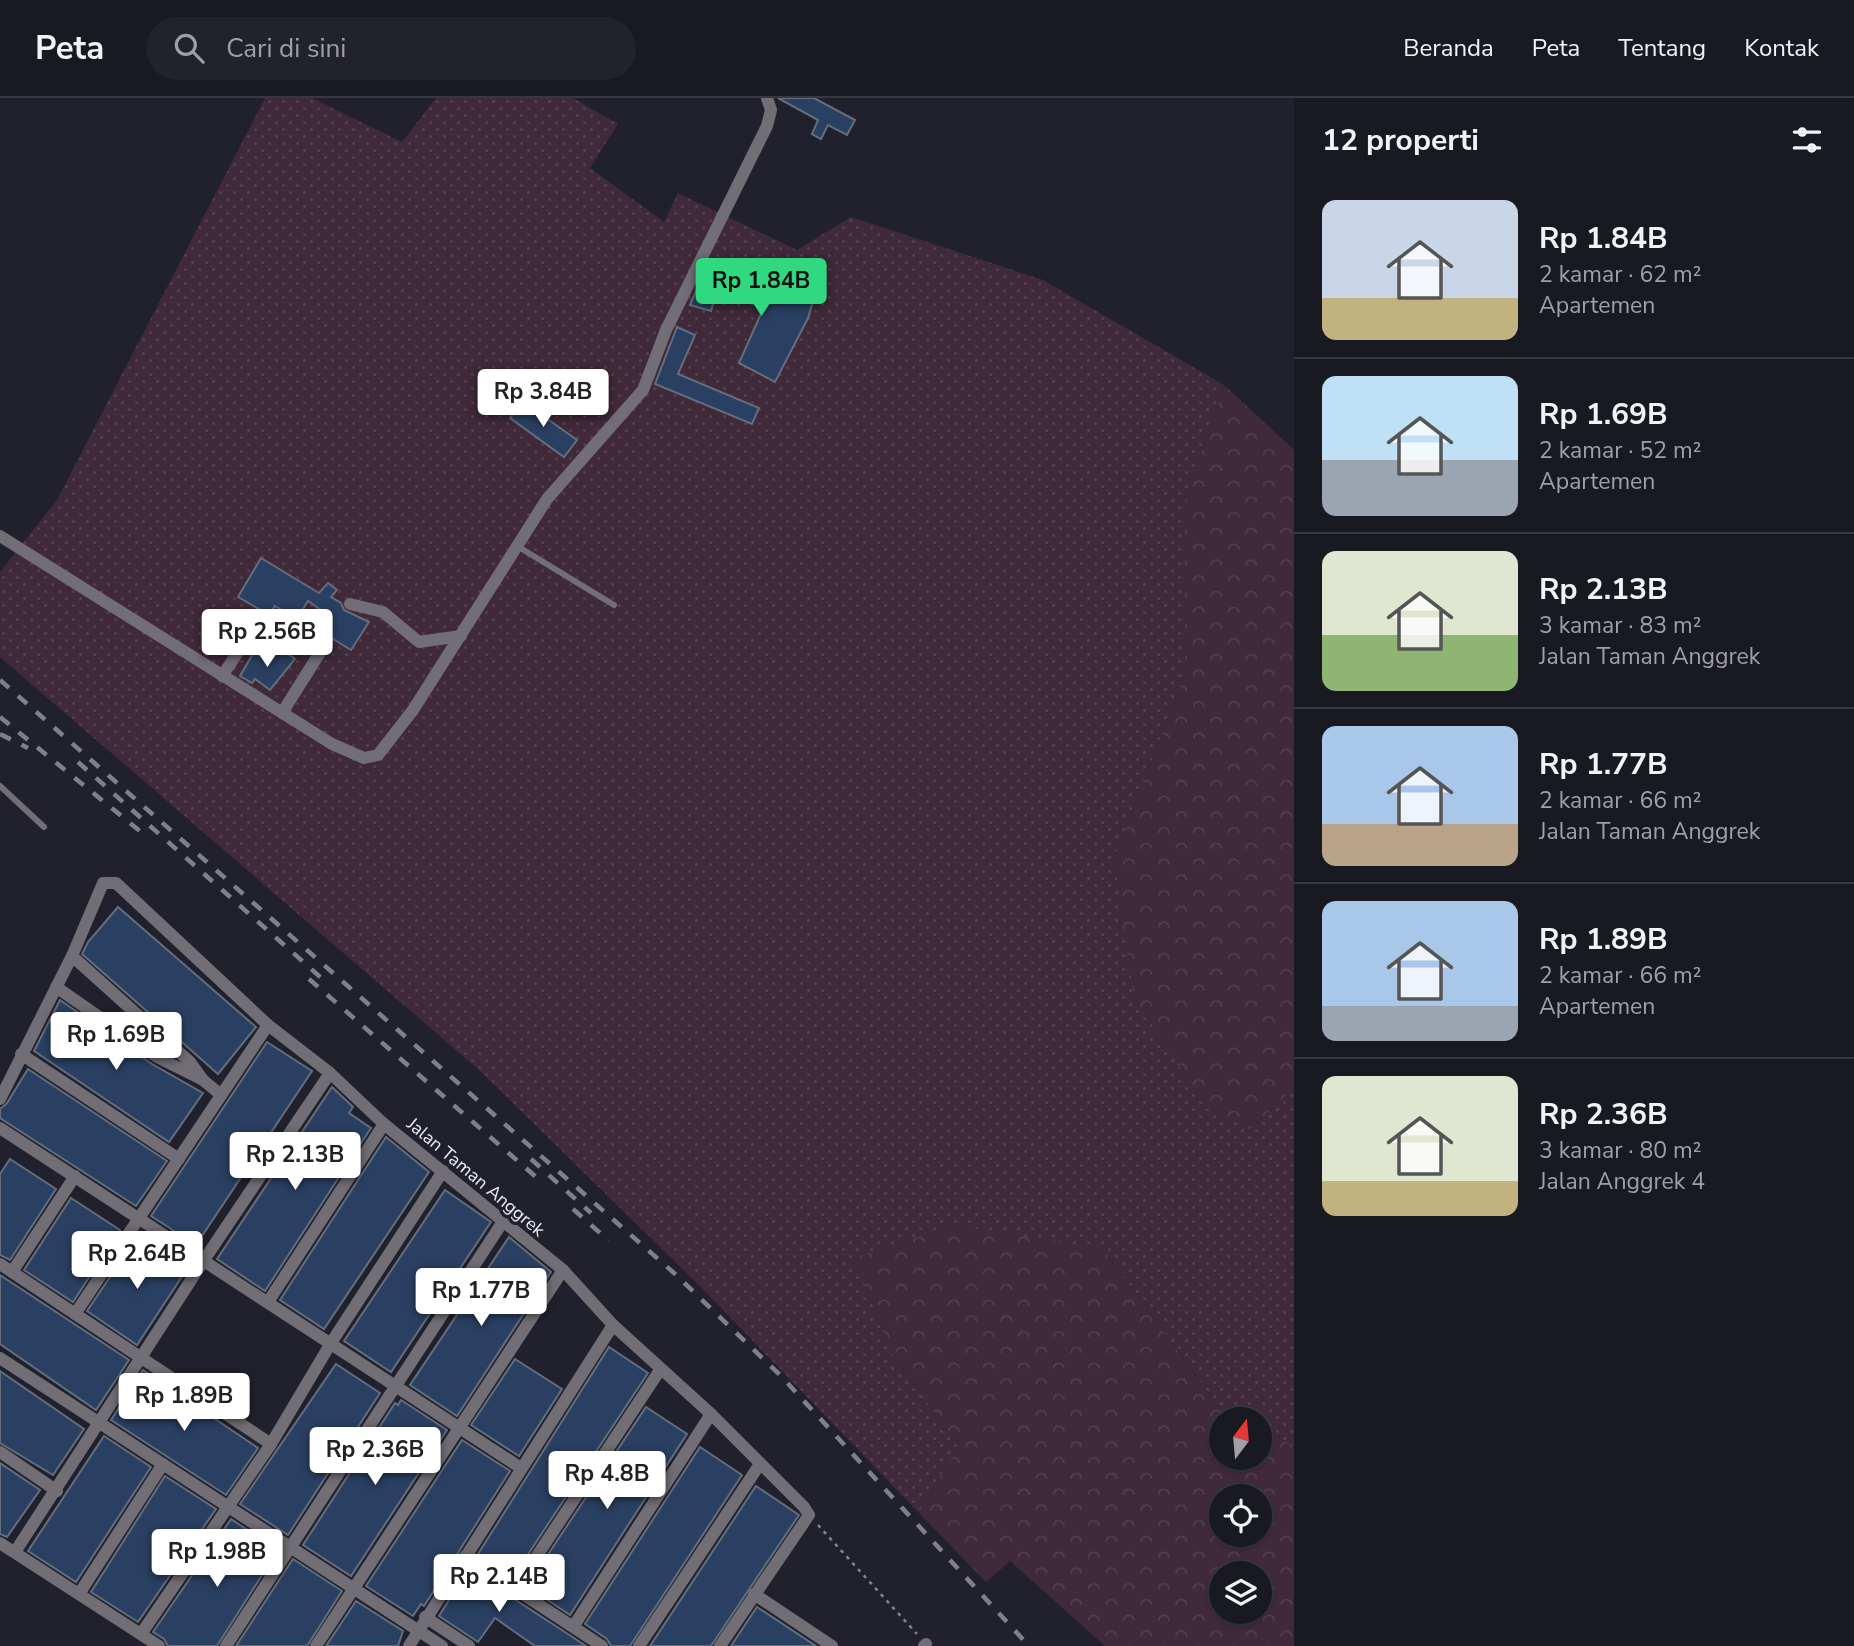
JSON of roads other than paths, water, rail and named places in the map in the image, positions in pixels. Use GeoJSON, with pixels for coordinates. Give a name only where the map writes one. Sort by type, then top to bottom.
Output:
{"type":"FeatureCollection","features":[{"type":"Feature","properties":{"kind":"street"},"geometry":{"type":"LineString","coordinates":[[0,536],[222,676],[354,755],[369,759],[378,755],[414,710],[517,546],[570,471],[643,390],[666,330],[767,126],[771,110],[767,98]]}},
{"type":"Feature","properties":{"kind":"street"},"geometry":{"type":"LineString","coordinates":[[350,604],[383,612],[419,642],[461,636]]}},
{"type":"Feature","properties":{"kind":"street"},"geometry":{"type":"LineString","coordinates":[[222,676],[259,621]]}},
{"type":"Feature","properties":{"kind":"street"},"geometry":{"type":"LineString","coordinates":[[282,713],[326,643]]}},
{"type":"Feature","properties":{"kind":"street","name":"Jalan Taman Anggrek"},"geometry":{"type":"LineString","coordinates":[[72,956],[103,883],[116,883],[268,1025],[330,1073],[384,1124],[502,1223],[563,1270],[613,1325],[711,1415],[809,1515],[754,1594]]}},
{"type":"Feature","properties":{"kind":"street"},"geometry":{"type":"LineString","coordinates":[[0,1099],[72,956],[190,1062],[203,1080],[221,1095]]}},
{"type":"Feature","properties":{"kind":"street"},"geometry":{"type":"LineString","coordinates":[[56,987],[167,1063],[203,1080]]}},
{"type":"Feature","properties":{"kind":"street"},"geometry":{"type":"LineString","coordinates":[[75,1314],[268,1025]]}},
{"type":"Feature","properties":{"kind":"street"},"geometry":{"type":"LineString","coordinates":[[21,1054],[178,1159]]}},
{"type":"Feature","properties":{"kind":"street"},"geometry":{"type":"LineString","coordinates":[[15,1552],[57,1491],[204,1260],[330,1073]]}},
{"type":"Feature","properties":{"kind":"street"},"geometry":{"type":"LineString","coordinates":[[268,1302],[384,1124]]}},
{"type":"Feature","properties":{"kind":"street"},"geometry":{"type":"LineString","coordinates":[[0,1128],[521,1468]]}},
{"type":"Feature","properties":{"kind":"street"},"geometry":{"type":"LineString","coordinates":[[141,1634],[271,1444],[331,1343],[443,1171]]}},
{"type":"Feature","properties":{"kind":"street"},"geometry":{"type":"LineString","coordinates":[[12,1272],[75,1176]]}},
{"type":"Feature","properties":{"kind":"street"},"geometry":{"type":"LineString","coordinates":[[226,1646],[502,1223]]}},
{"type":"Feature","properties":{"kind":"street"},"geometry":{"type":"LineString","coordinates":[[0,1264],[271,1444]]}},
{"type":"Feature","properties":{"kind":"street"},"geometry":{"type":"LineString","coordinates":[[316,1646],[563,1270]]}},
{"type":"Feature","properties":{"kind":"street"},"geometry":{"type":"LineString","coordinates":[[409,1646],[613,1325]]}},
{"type":"Feature","properties":{"kind":"street"},"geometry":{"type":"LineString","coordinates":[[0,1358],[442,1646]]}},
{"type":"Feature","properties":{"kind":"street"},"geometry":{"type":"LineString","coordinates":[[515,1589],[660,1370]]}},
{"type":"Feature","properties":{"kind":"street"},"geometry":{"type":"LineString","coordinates":[[573,1627],[711,1415]]}},
{"type":"Feature","properties":{"kind":"street"},"geometry":{"type":"LineString","coordinates":[[0,1452],[57,1491]]}},
{"type":"Feature","properties":{"kind":"street"},"geometry":{"type":"LineString","coordinates":[[79,1594],[163,1464]]}},
{"type":"Feature","properties":{"kind":"street"},"geometry":{"type":"LineString","coordinates":[[639,1646],[760,1464]]}},
{"type":"Feature","properties":{"kind":"street"},"geometry":{"type":"LineString","coordinates":[[0,1543],[159,1646]]}},
{"type":"Feature","properties":{"kind":"street"},"geometry":{"type":"LineString","coordinates":[[465,1556],[602,1646]]}},
{"type":"Feature","properties":{"kind":"street"},"geometry":{"type":"LineString","coordinates":[[720,1646],[754,1594],[832,1646]]}},
{"type":"Feature","properties":{"kind":"street"},"geometry":{"type":"LineString","coordinates":[[425,1617],[469,1646]]}},
{"type":"Feature","properties":{"kind":"lane"},"geometry":{"type":"LineString","coordinates":[[517,546],[614,605]]}},
{"type":"Feature","properties":{"kind":"lane"},"geometry":{"type":"LineString","coordinates":[[0,786],[44,827]]}},
{"type":"Feature","properties":{"kind":"railway"},"geometry":{"type":"LineString","coordinates":[[0,680],[674,1273],[781,1376],[1029,1646]]}},
{"type":"Feature","properties":{"kind":"railway"},"geometry":{"type":"LineString","coordinates":[[0,717],[146,836]]}},
{"type":"Feature","properties":{"kind":"railway"},"geometry":{"type":"LineString","coordinates":[[0,734],[28,748]]}},
{"type":"Feature","properties":{"kind":"railway"},"geometry":{"type":"LineString","coordinates":[[78,762],[327,983]]}},
{"type":"Feature","properties":{"kind":"railway"},"geometry":{"type":"LineString","coordinates":[[309,979],[536,1177]]}},
{"type":"Feature","properties":{"kind":"railway"},"geometry":{"type":"LineString","coordinates":[[531,1159],[591,1213]]}},
{"type":"Feature","properties":{"kind":"railway"},"geometry":{"type":"LineString","coordinates":[[573,1209],[609,1241]]}}]}
